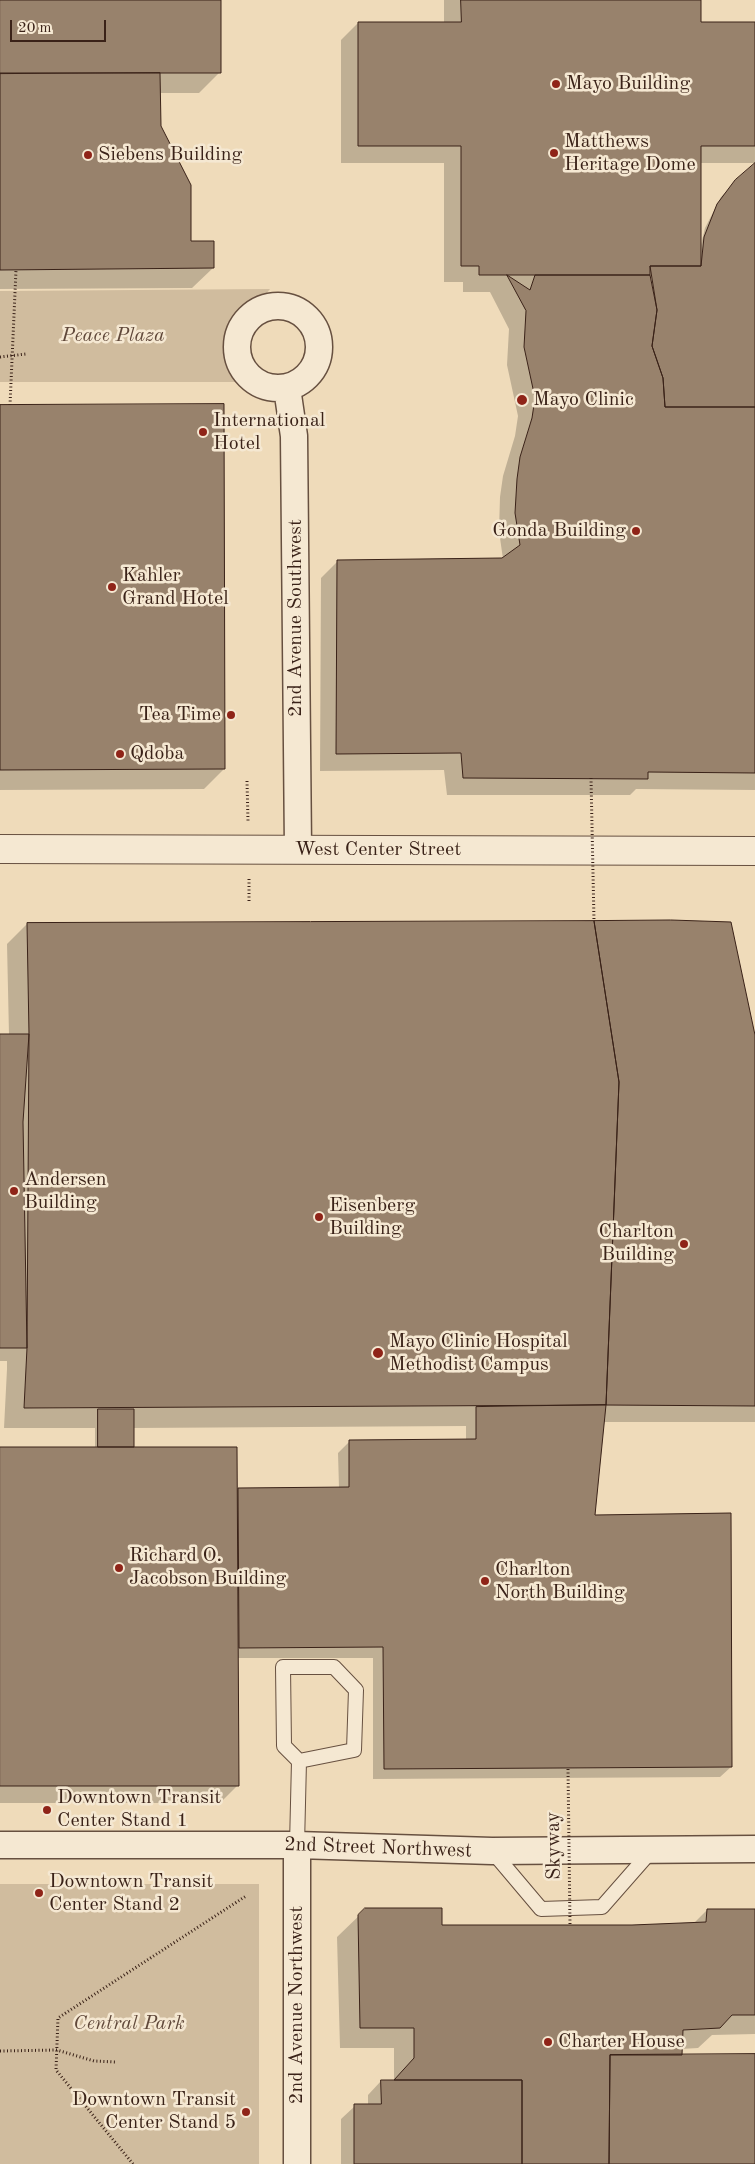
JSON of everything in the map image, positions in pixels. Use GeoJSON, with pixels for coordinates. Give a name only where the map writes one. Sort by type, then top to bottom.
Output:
{"type":"FeatureCollection","features":[{"type":"Feature","properties":{"kind":"street","name":"2nd Avenue Southwest"},"geometry":{"type":"LineString","coordinates":[[287,388],[294,436],[298,850]]}},
{"type":"Feature","properties":{"kind":"street","name":"West Center Street"},"geometry":{"type":"LineString","coordinates":[[0,850],[755,851]]}},
{"type":"Feature","properties":{"kind":"street","name":"2nd Street Northwest"},"geometry":{"type":"LineString","coordinates":[[0,1845],[297,1846],[492,1851],[755,1849]]}},
{"type":"Feature","properties":{"kind":"street","name":"2nd Avenue Northwest"},"geometry":{"type":"LineString","coordinates":[[297,1846],[297,2164]]}},
{"type":"Feature","properties":{"kind":"lane"},"geometry":{"type":"LineString","coordinates":[[297,1846],[299,1761],[284,1746],[283,1667],[334,1667],[356,1690],[354,1750],[299,1761]]}},
{"type":"Feature","properties":{"kind":"lane"},"geometry":{"type":"LineString","coordinates":[[492,1851],[540,1909],[602,1907],[652,1850]]}},
{"type":"Feature","properties":{"kind":"path"},"geometry":{"type":"LineString","coordinates":[[10,405],[16,270]]}},
{"type":"Feature","properties":{"kind":"path"},"geometry":{"type":"LineString","coordinates":[[0,357],[26,354]]}},
{"type":"Feature","properties":{"kind":"path"},"geometry":{"type":"LineString","coordinates":[[591,778],[594,921]]}},
{"type":"Feature","properties":{"kind":"path","name":"Skyway"},"geometry":{"type":"LineString","coordinates":[[568,1769],[570,1924]]}},
{"type":"Feature","properties":{"kind":"path"},"geometry":{"type":"LineString","coordinates":[[133,2164],[56,2070],[58,2018],[246,1896]]}},
{"type":"Feature","properties":{"kind":"path"},"geometry":{"type":"LineString","coordinates":[[0,2051],[57,2050],[94,2061],[115,2062]]}},
{"type":"Feature","properties":{"kind":"green space","name":"Peace Plaza"},"geometry":{"type":"Polygon","coordinates":[[[270,289],[231,336],[241,382],[0,382],[0,291],[270,289]]]}},
{"type":"Feature","properties":{"kind":"green space","name":"Central Park"},"geometry":{"type":"Polygon","coordinates":[[[0,1884],[259,1884],[259,2164],[0,2164],[0,1884]]]}},
{"type":"Feature","properties":{"kind":"building"},"geometry":{"type":"Polygon","coordinates":[[[0,0],[221,0],[221,73],[0,73],[0,0]]]}},
{"type":"Feature","properties":{"kind":"building","name":"Mayo Building"},"geometry":{"type":"Polygon","coordinates":[[[461,0],[701,0],[701,22],[755,22],[755,146],[701,146],[701,266],[650,266],[650,275],[479,275],[479,266],[461,266],[461,146],[358,146],[358,22],[461,22],[461,0]]]}},
{"type":"Feature","properties":{"kind":"building","name":"Siebens Building"},"geometry":{"type":"Polygon","coordinates":[[[160,73],[161,126],[191,185],[191,241],[214,241],[214,268],[0,270],[0,74],[160,73]]]}},
{"type":"Feature","properties":{"kind":"building"},"geometry":{"type":"Polygon","coordinates":[[[755,163],[755,407],[665,407],[663,378],[652,346],[657,310],[650,266],[701,266],[704,237],[717,204],[735,180],[755,163]]]}},
{"type":"Feature","properties":{"kind":"building","name":"Gonda Building"},"geometry":{"type":"Polygon","coordinates":[[[507,275],[530,290],[535,275],[650,275],[657,310],[652,346],[663,378],[665,407],[755,407],[755,773],[648,772],[648,779],[463,778],[461,753],[336,754],[337,560],[502,558],[520,545],[515,513],[517,479],[520,457],[532,418],[535,398],[524,347],[526,311],[507,275]]]}},
{"type":"Feature","properties":{"kind":"building","name":"Kahler Grand Hotel"},"geometry":{"type":"Polygon","coordinates":[[[224,404],[225,769],[0,770],[0,405],[224,404]]]}},
{"type":"Feature","properties":{"kind":"building","name":"Charlton Building"},"geometry":{"type":"Polygon","coordinates":[[[671,920],[731,922],[755,1035],[755,1406],[606,1405],[619,1082],[594,921],[671,920]]]}},
{"type":"Feature","properties":{"kind":"building","name":"Eisenberg Building"},"geometry":{"type":"Polygon","coordinates":[[[594,921],[619,1082],[606,1405],[24,1408],[27,1348],[23,1122],[29,1034],[27,923],[594,921]]]}},
{"type":"Feature","properties":{"kind":"building","name":"Andersen Building"},"geometry":{"type":"Polygon","coordinates":[[[0,1034],[29,1034],[27,1348],[0,1348],[0,1034]]]}},
{"type":"Feature","properties":{"kind":"building","name":"Charlton North Building"},"geometry":{"type":"Polygon","coordinates":[[[606,1405],[595,1515],[731,1513],[732,1767],[384,1769],[383,1647],[239,1648],[238,1488],[349,1487],[349,1440],[476,1439],[476,1407],[606,1405]]]}},
{"type":"Feature","properties":{"kind":"building"},"geometry":{"type":"Polygon","coordinates":[[[98,1409],[134,1409],[134,1447],[98,1447],[98,1409]]]}},
{"type":"Feature","properties":{"kind":"building","name":"Richard O. Jacobson Building"},"geometry":{"type":"Polygon","coordinates":[[[0,1447],[237,1447],[239,1786],[0,1786],[0,1447]]]}},
{"type":"Feature","properties":{"kind":"building","name":"Charter House"},"geometry":{"type":"Polygon","coordinates":[[[365,1908],[442,1908],[442,1925],[632,1925],[706,1922],[707,1909],[755,1909],[755,2015],[732,2015],[720,2028],[683,2030],[682,2055],[610,2055],[609,2164],[522,2164],[522,2080],[394,2080],[414,2058],[414,2028],[360,2028],[358,1915],[365,1908]]]}},
{"type":"Feature","properties":{"kind":"building"},"geometry":{"type":"Polygon","coordinates":[[[755,2054],[755,2164],[609,2164],[610,2055],[755,2054]]]}},
{"type":"Feature","properties":{"kind":"building"},"geometry":{"type":"Polygon","coordinates":[[[381,2080],[522,2080],[522,2164],[354,2164],[354,2104],[381,2104],[381,2080]]]}},
{"type":"Feature","properties":{"kind":"place","name":"Mayo Building"},"geometry":{"type":"Point","coordinates":[556,84]}},
{"type":"Feature","properties":{"kind":"place","name":"Matthews Heritage Dome"},"geometry":{"type":"Point","coordinates":[554,153]}},
{"type":"Feature","properties":{"kind":"place","name":"Siebens Building"},"geometry":{"type":"Point","coordinates":[88,155]}},
{"type":"Feature","properties":{"kind":"place","name":"Mayo Clinic"},"geometry":{"type":"Point","coordinates":[522,400]}},
{"type":"Feature","properties":{"kind":"place","name":"International Hotel"},"geometry":{"type":"Point","coordinates":[203,432]}},
{"type":"Feature","properties":{"kind":"place","name":"Gonda Building"},"geometry":{"type":"Point","coordinates":[636,531]}},
{"type":"Feature","properties":{"kind":"place","name":"Kahler Grand Hotel"},"geometry":{"type":"Point","coordinates":[112,587]}},
{"type":"Feature","properties":{"kind":"place","name":"Tea Time"},"geometry":{"type":"Point","coordinates":[231,715]}},
{"type":"Feature","properties":{"kind":"place","name":"Qdoba"},"geometry":{"type":"Point","coordinates":[120,754]}},
{"type":"Feature","properties":{"kind":"place","name":"Andersen Building"},"geometry":{"type":"Point","coordinates":[14,1191]}},
{"type":"Feature","properties":{"kind":"place","name":"Eisenberg Building"},"geometry":{"type":"Point","coordinates":[319,1217]}},
{"type":"Feature","properties":{"kind":"place","name":"Charlton Building"},"geometry":{"type":"Point","coordinates":[684,1244]}},
{"type":"Feature","properties":{"kind":"place","name":"Mayo Clinic Hospital Methodist Campus"},"geometry":{"type":"Point","coordinates":[378,1353]}},
{"type":"Feature","properties":{"kind":"place","name":"Richard O. Jacobson Building"},"geometry":{"type":"Point","coordinates":[119,1568]}},
{"type":"Feature","properties":{"kind":"place","name":"Charlton North Building"},"geometry":{"type":"Point","coordinates":[485,1581]}},
{"type":"Feature","properties":{"kind":"place","name":"Downtown Transit Center Stand 1"},"geometry":{"type":"Point","coordinates":[47,1810]}},
{"type":"Feature","properties":{"kind":"place","name":"Downtown Transit Center Stand 2"},"geometry":{"type":"Point","coordinates":[39,1893]}},
{"type":"Feature","properties":{"kind":"place","name":"Charter House"},"geometry":{"type":"Point","coordinates":[548,2042]}},
{"type":"Feature","properties":{"kind":"place","name":"Downtown Transit Center Stand 5"},"geometry":{"type":"Point","coordinates":[246,2112]}}]}
